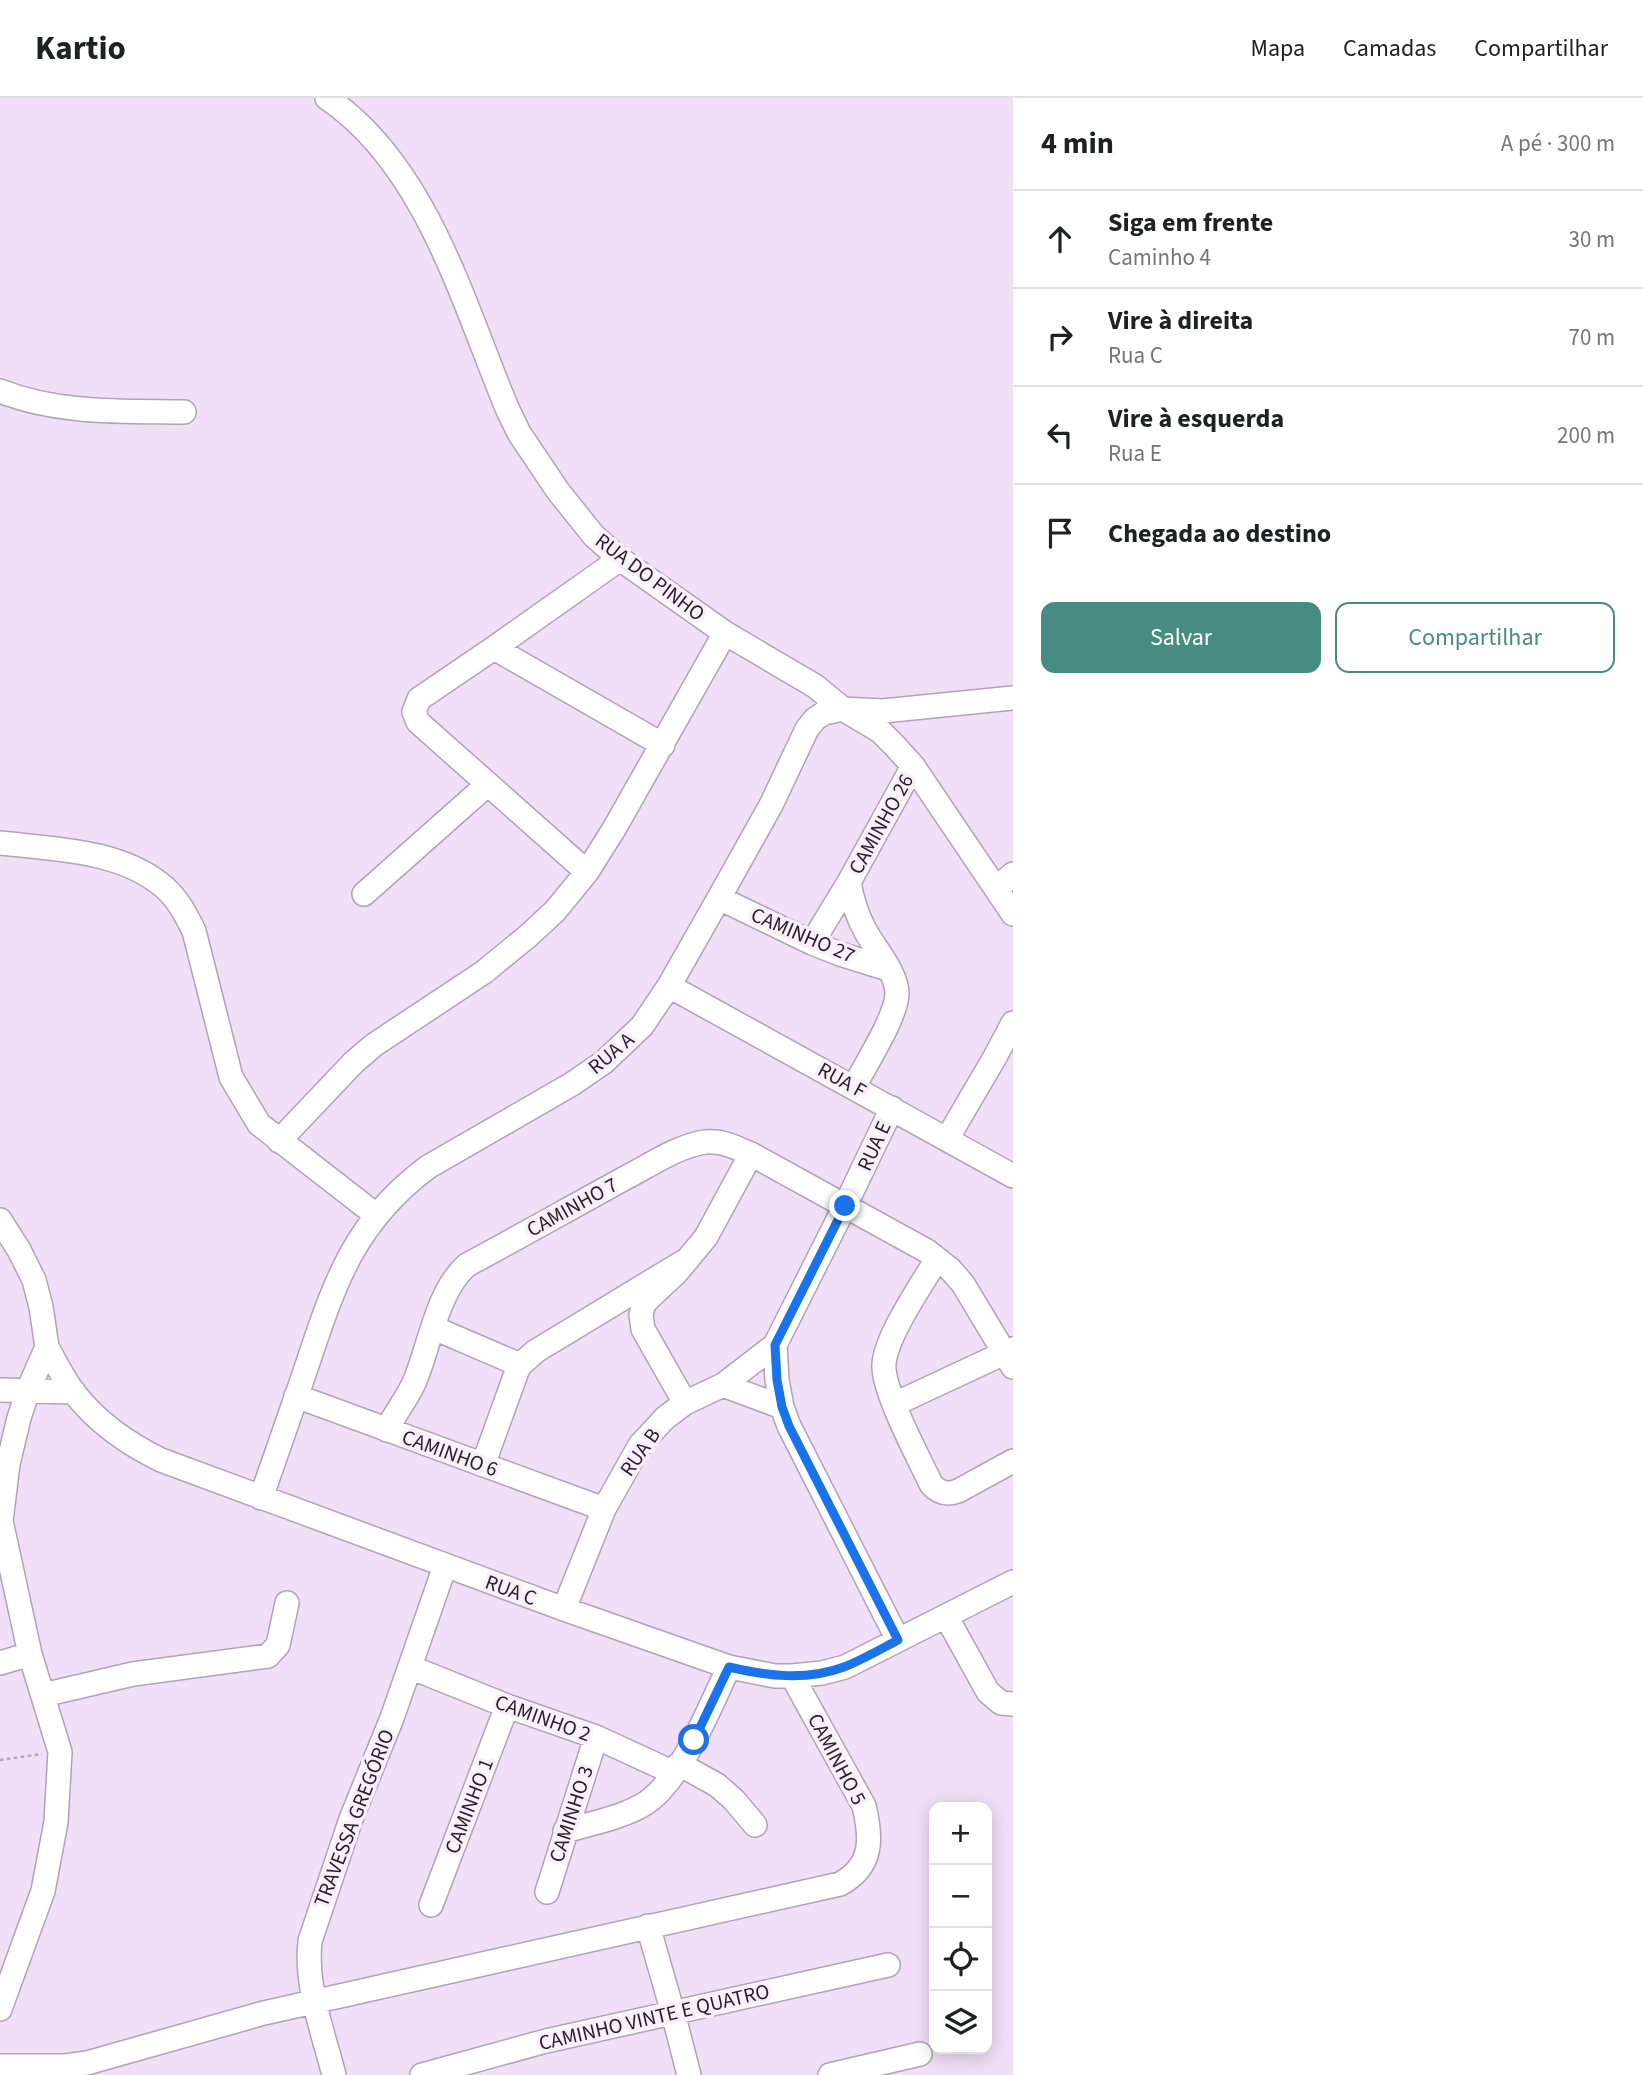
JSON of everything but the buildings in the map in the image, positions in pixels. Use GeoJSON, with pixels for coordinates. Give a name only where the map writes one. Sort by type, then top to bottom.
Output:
{"type":"FeatureCollection","features":[{"type":"Feature","properties":{"kind":"street","name":"RUA DO PINHO"},"geometry":{"type":"LineString","coordinates":[[327,98],[356,120],[374,139],[413,194],[441,247],[519,433],[581,521],[620,559],[725,632],[815,686],[843,709],[880,731],[913,766],[1005,881],[1013,914]]}},
{"type":"Feature","properties":{"kind":"street"},"geometry":{"type":"LineString","coordinates":[[0,391],[45,405],[97,411],[184,412]]}},
{"type":"Feature","properties":{"kind":"street"},"geometry":{"type":"LineString","coordinates":[[587,872],[418,722],[414,712],[419,699],[620,559]]}},
{"type":"Feature","properties":{"kind":"street"},"geometry":{"type":"LineString","coordinates":[[279,1141],[354,1062],[374,1045],[484,972],[555,911],[587,872],[614,829],[725,632]]}},
{"type":"Feature","properties":{"kind":"street"},"geometry":{"type":"LineString","coordinates":[[494,648],[663,745]]}},
{"type":"Feature","properties":{"kind":"street","name":"RUA A"},"geometry":{"type":"LineString","coordinates":[[261,1498],[336,1283],[362,1234],[406,1183],[455,1150],[572,1084],[604,1062],[642,1026],[669,986],[771,805],[807,729],[824,713],[843,709],[883,711],[1013,698]]}},
{"type":"Feature","properties":{"kind":"street","name":"CAMINHO 26"},"geometry":{"type":"LineString","coordinates":[[811,943],[849,882],[913,766]]}},
{"type":"Feature","properties":{"kind":"street"},"geometry":{"type":"LineString","coordinates":[[364,894],[488,784]]}},
{"type":"Feature","properties":{"kind":"street"},"geometry":{"type":"LineString","coordinates":[[0,844],[81,852],[138,870],[165,888],[184,910],[194,931],[231,1077],[259,1124],[376,1215]]}},
{"type":"Feature","properties":{"kind":"street"},"geometry":{"type":"LineString","coordinates":[[849,882],[858,915],[895,981],[897,994],[890,1019],[854,1087]]}},
{"type":"Feature","properties":{"kind":"street","name":"CAMINHO 27"},"geometry":{"type":"LineString","coordinates":[[719,898],[811,943],[888,969]]}},
{"type":"Feature","properties":{"kind":"street","name":"RUA F"},"geometry":{"type":"LineString","coordinates":[[669,986],[1013,1176]]}},
{"type":"Feature","properties":{"kind":"street"},"geometry":{"type":"LineString","coordinates":[[947,1139],[1013,1023]]}},
{"type":"Feature","properties":{"kind":"street","name":"RUA E"},"geometry":{"type":"LineString","coordinates":[[775,1345],[892,1108]]}},
{"type":"Feature","properties":{"kind":"street","name":"CAMINHO 7"},"geometry":{"type":"LineString","coordinates":[[389,1424],[416,1378],[449,1291],[467,1265],[660,1160],[692,1145],[715,1141],[751,1154],[927,1251],[950,1269],[1011,1356]]}},
{"type":"Feature","properties":{"kind":"street"},"geometry":{"type":"LineString","coordinates":[[685,1403],[643,1329],[640,1315],[648,1298],[677,1272],[718,1218],[751,1154]]}},
{"type":"Feature","properties":{"kind":"street"},"geometry":{"type":"LineString","coordinates":[[0,1220],[34,1280],[47,1347],[19,1418],[8,1464],[1,1521],[30,1654],[60,1752],[57,1822],[44,1891],[0,2009]]}},
{"type":"Feature","properties":{"kind":"street"},"geometry":{"type":"LineString","coordinates":[[483,1465],[520,1364],[536,1351],[688,1259]]}},
{"type":"Feature","properties":{"kind":"street"},"geometry":{"type":"LineString","coordinates":[[937,1259],[900,1322],[886,1352],[884,1374],[895,1404],[936,1490],[950,1494],[1013,1461]]}},
{"type":"Feature","properties":{"kind":"street"},"geometry":{"type":"LineString","coordinates":[[434,1328],[520,1364]]}},
{"type":"Feature","properties":{"kind":"street"},"geometry":{"type":"LineString","coordinates":[[775,1345],[782,1407],[793,1434],[898,1640]]}},
{"type":"Feature","properties":{"kind":"street","name":"RUA B"},"geometry":{"type":"LineString","coordinates":[[564,1609],[604,1509],[640,1445],[685,1403],[723,1385],[775,1345]]}},
{"type":"Feature","properties":{"kind":"street","name":"RUA C"},"geometry":{"type":"LineString","coordinates":[[47,1347],[74,1392],[90,1411],[137,1449],[191,1472],[445,1566],[729,1667],[775,1676],[822,1674],[845,1667],[1013,1581]]}},
{"type":"Feature","properties":{"kind":"street"},"geometry":{"type":"LineString","coordinates":[[895,1404],[1011,1356]]}},
{"type":"Feature","properties":{"kind":"street"},"geometry":{"type":"LineString","coordinates":[[723,1385],[782,1407]]}},
{"type":"Feature","properties":{"kind":"street"},"geometry":{"type":"LineString","coordinates":[[0,1390],[74,1392]]}},
{"type":"Feature","properties":{"kind":"street","name":"CAMINHO 6"},"geometry":{"type":"LineString","coordinates":[[298,1391],[389,1424],[483,1465],[604,1509]]}},
{"type":"Feature","properties":{"kind":"street","name":"TRAVESSA GREGÓRIO"},"geometry":{"type":"LineString","coordinates":[[334,2075],[315,2001],[309,1965],[310,1941],[351,1819],[410,1667],[445,1566]]}},
{"type":"Feature","properties":{"kind":"street"},"geometry":{"type":"LineString","coordinates":[[43,1695],[133,1674],[268,1656],[278,1646],[287,1603]]}},
{"type":"Feature","properties":{"kind":"street"},"geometry":{"type":"LineString","coordinates":[[946,1616],[988,1692],[1001,1703],[1013,1704]]}},
{"type":"Feature","properties":{"kind":"street"},"geometry":{"type":"LineString","coordinates":[[0,1663],[30,1654]]}},
{"type":"Feature","properties":{"kind":"street","name":"CAMINHO 2"},"geometry":{"type":"LineString","coordinates":[[410,1667],[717,1785],[755,1825]]}},
{"type":"Feature","properties":{"kind":"street"},"geometry":{"type":"LineString","coordinates":[[565,1831],[622,1814],[655,1796],[677,1769],[729,1667]]}},
{"type":"Feature","properties":{"kind":"street","name":"CAMINHO 5"},"geometry":{"type":"LineString","coordinates":[[648,1926],[840,1884],[853,1877],[860,1869],[868,1847],[864,1806],[792,1676]]}},
{"type":"Feature","properties":{"kind":"street","name":"CAMINHO 1"},"geometry":{"type":"LineString","coordinates":[[431,1905],[507,1706]]}},
{"type":"Feature","properties":{"kind":"street","name":"CAMINHO 3"},"geometry":{"type":"LineString","coordinates":[[547,1892],[596,1737]]}},
{"type":"Feature","properties":{"kind":"street"},"geometry":{"type":"LineString","coordinates":[[0,2066],[65,2066],[87,2063],[264,2012],[648,1926],[689,2075]]}},
{"type":"Feature","properties":{"kind":"street","name":"CAMINHO VINTE E QUATRO"},"geometry":{"type":"LineString","coordinates":[[422,2075],[546,2041],[888,1965]]}},
{"type":"Feature","properties":{"kind":"street"},"geometry":{"type":"LineString","coordinates":[[830,2075],[920,2054]]}},
{"type":"Feature","properties":{"kind":"path"},"geometry":{"type":"LineString","coordinates":[[0,1759],[60,1752]]}},
{"type":"Feature","properties":{"kind":"route"},"geometry":{"type":"LineString","coordinates":[[694,1740],[729,1667],[775,1676],[822,1674],[845,1667],[898,1640],[789,1426],[777,1380],[775,1345],[845,1206]]}}]}
